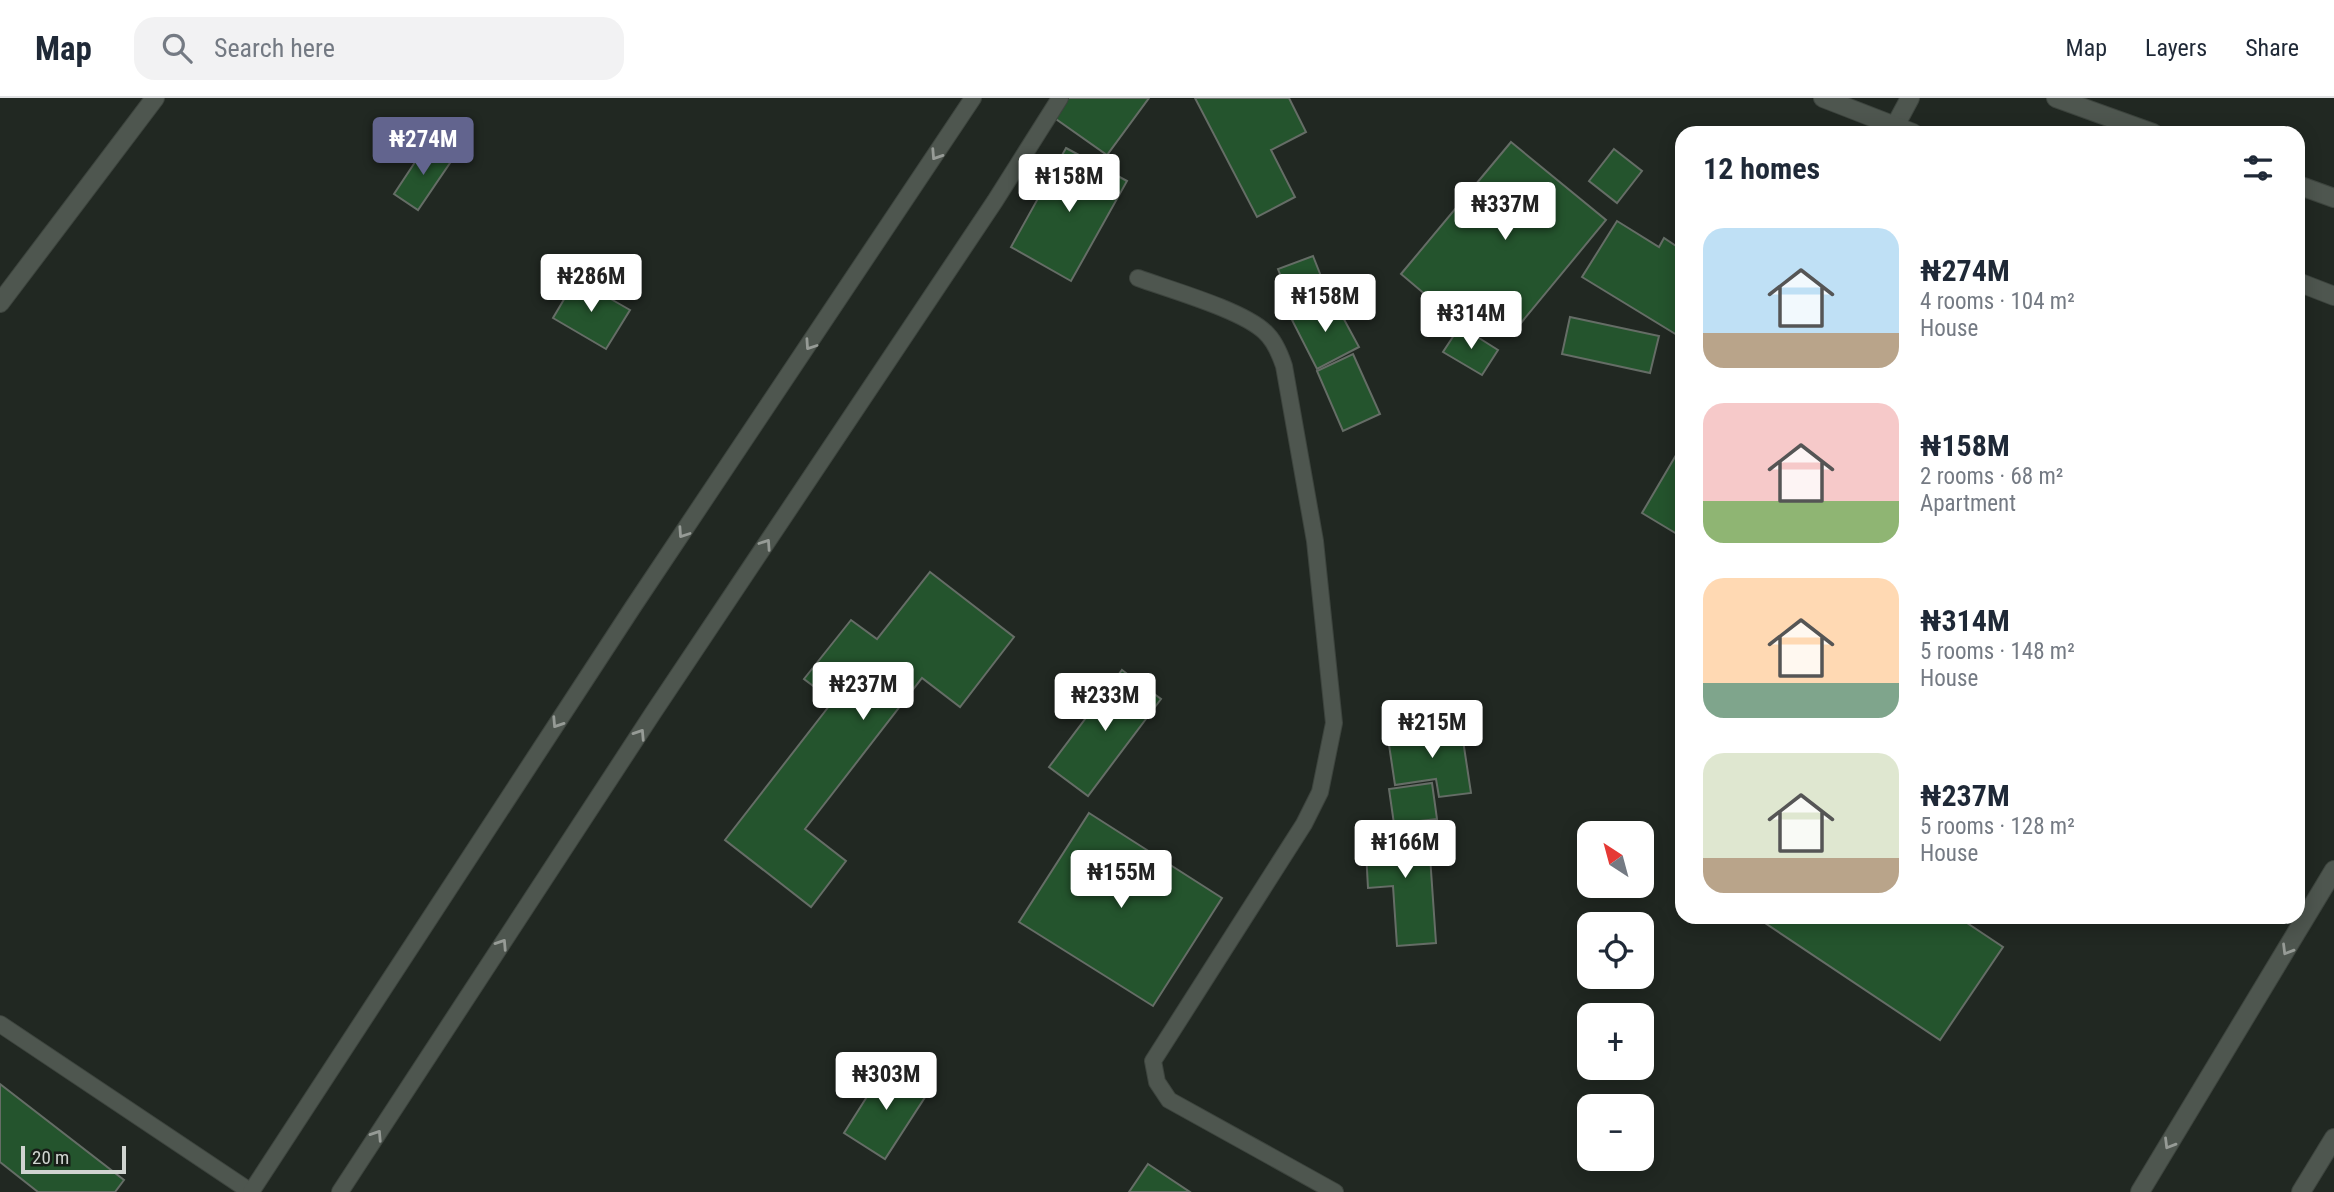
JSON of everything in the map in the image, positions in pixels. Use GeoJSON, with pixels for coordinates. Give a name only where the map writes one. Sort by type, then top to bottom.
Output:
{"type":"FeatureCollection","features":[{"type":"Feature","properties":{"kind":"street"},"geometry":{"type":"LineString","coordinates":[[0,303],[155,98]]}},
{"type":"Feature","properties":{"kind":"street"},"geometry":{"type":"LineString","coordinates":[[1823,98],[1895,126],[1910,98]]}},
{"type":"Feature","properties":{"kind":"street"},"geometry":{"type":"LineString","coordinates":[[2056,98],[2134,126]]}},
{"type":"Feature","properties":{"kind":"street"},"geometry":{"type":"LineString","coordinates":[[2305,188],[2334,198]]}},
{"type":"Feature","properties":{"kind":"street"},"geometry":{"type":"LineString","coordinates":[[2305,285],[2334,296]]}},
{"type":"Feature","properties":{"kind":"street"},"geometry":{"type":"LineString","coordinates":[[2305,918],[2334,870]]}},
{"type":"Feature","properties":{"kind":"street"},"geometry":{"type":"LineString","coordinates":[[2140,1192],[2301,924]]}},
{"type":"Feature","properties":{"kind":"street"},"geometry":{"type":"LineString","coordinates":[[2301,1192],[2334,1138]]}},
{"type":"Feature","properties":{"kind":"lane"},"geometry":{"type":"LineString","coordinates":[[0,1024],[251,1192],[634,607],[973,98]]}},
{"type":"Feature","properties":{"kind":"lane"},"geometry":{"type":"LineString","coordinates":[[340,1192],[1060,98]]}},
{"type":"Feature","properties":{"kind":"lane"},"geometry":{"type":"LineString","coordinates":[[1138,278],[1244,317],[1266,332],[1278,349],[1284,366],[1315,541],[1334,723],[1320,792],[1304,824],[1153,1061],[1157,1082],[1169,1100],[1335,1192]]}},
{"type":"Feature","properties":{"kind":"building"},"geometry":{"type":"Polygon","coordinates":[[[1056,98],[1149,98],[1107,155],[1046,112],[1056,98]]]}},
{"type":"Feature","properties":{"kind":"building"},"geometry":{"type":"Polygon","coordinates":[[[1195,98],[1289,98],[1306,132],[1271,150],[1295,197],[1257,217],[1195,98]]]}},
{"type":"Feature","properties":{"kind":"building"},"geometry":{"type":"Polygon","coordinates":[[[1511,142],[1606,220],[1511,335],[1461,294],[1446,312],[1401,274],[1511,142]]]}},
{"type":"Feature","properties":{"kind":"building"},"geometry":{"type":"Polygon","coordinates":[[[427,144],[452,160],[418,210],[394,194],[427,144]]]}},
{"type":"Feature","properties":{"kind":"building"},"geometry":{"type":"Polygon","coordinates":[[[1066,148],[1127,181],[1071,281],[1011,247],[1066,148]]]}},
{"type":"Feature","properties":{"kind":"building"},"geometry":{"type":"Polygon","coordinates":[[[1614,149],[1642,171],[1617,203],[1589,181],[1614,149]]]}},
{"type":"Feature","properties":{"kind":"building"},"geometry":{"type":"Polygon","coordinates":[[[1617,221],[1659,247],[1664,238],[1675,245],[1675,334],[1582,277],[1617,221]]]}},
{"type":"Feature","properties":{"kind":"building"},"geometry":{"type":"Polygon","coordinates":[[[1313,256],[1330,299],[1295,312],[1278,269],[1313,256]]]}},
{"type":"Feature","properties":{"kind":"building"},"geometry":{"type":"Polygon","coordinates":[[[576,279],[630,310],[606,349],[553,318],[576,279]]]}},
{"type":"Feature","properties":{"kind":"building"},"geometry":{"type":"Polygon","coordinates":[[[1333,299],[1359,347],[1317,369],[1292,320],[1333,299]]]}},
{"type":"Feature","properties":{"kind":"building"},"geometry":{"type":"Polygon","coordinates":[[[1570,317],[1659,336],[1650,373],[1562,354],[1570,317]]]}},
{"type":"Feature","properties":{"kind":"building"},"geometry":{"type":"Polygon","coordinates":[[[1460,326],[1498,350],[1482,375],[1443,352],[1460,326]]]}},
{"type":"Feature","properties":{"kind":"building"},"geometry":{"type":"Polygon","coordinates":[[[1353,354],[1380,414],[1343,431],[1317,371],[1353,354]]]}},
{"type":"Feature","properties":{"kind":"building"},"geometry":{"type":"Polygon","coordinates":[[[1675,457],[1675,533],[1642,513],[1675,457]]]}},
{"type":"Feature","properties":{"kind":"building"},"geometry":{"type":"Polygon","coordinates":[[[930,572],[1014,637],[960,707],[922,678],[805,829],[846,861],[811,907],[725,840],[833,701],[804,679],[851,620],[877,639],[930,572]]]}},
{"type":"Feature","properties":{"kind":"building"},"geometry":{"type":"Polygon","coordinates":[[[1122,670],[1161,699],[1088,796],[1049,767],[1122,670]]]}},
{"type":"Feature","properties":{"kind":"building"},"geometry":{"type":"Polygon","coordinates":[[[1461,727],[1471,793],[1439,797],[1436,779],[1395,785],[1388,738],[1461,727]]]}},
{"type":"Feature","properties":{"kind":"building"},"geometry":{"type":"Polygon","coordinates":[[[1432,783],[1437,819],[1394,824],[1389,789],[1432,783]]]}},
{"type":"Feature","properties":{"kind":"building"},"geometry":{"type":"Polygon","coordinates":[[[1089,813],[1222,898],[1153,1006],[1019,922],[1089,813]]]}},
{"type":"Feature","properties":{"kind":"building"},"geometry":{"type":"Polygon","coordinates":[[[1428,827],[1436,943],[1397,946],[1393,886],[1368,888],[1365,832],[1428,827]]]}},
{"type":"Feature","properties":{"kind":"building"},"geometry":{"type":"Polygon","coordinates":[[[1766,924],[1968,924],[2003,947],[1940,1040],[1766,924]]]}},
{"type":"Feature","properties":{"kind":"building"},"geometry":{"type":"Polygon","coordinates":[[[887,1065],[929,1091],[885,1159],[844,1133],[887,1065]]]}},
{"type":"Feature","properties":{"kind":"building"},"geometry":{"type":"Polygon","coordinates":[[[0,1084],[124,1180],[115,1192],[38,1192],[0,1162],[0,1084]]]}},
{"type":"Feature","properties":{"kind":"building"},"geometry":{"type":"Polygon","coordinates":[[[1148,1164],[1190,1192],[1129,1192],[1148,1164]]]}}]}
